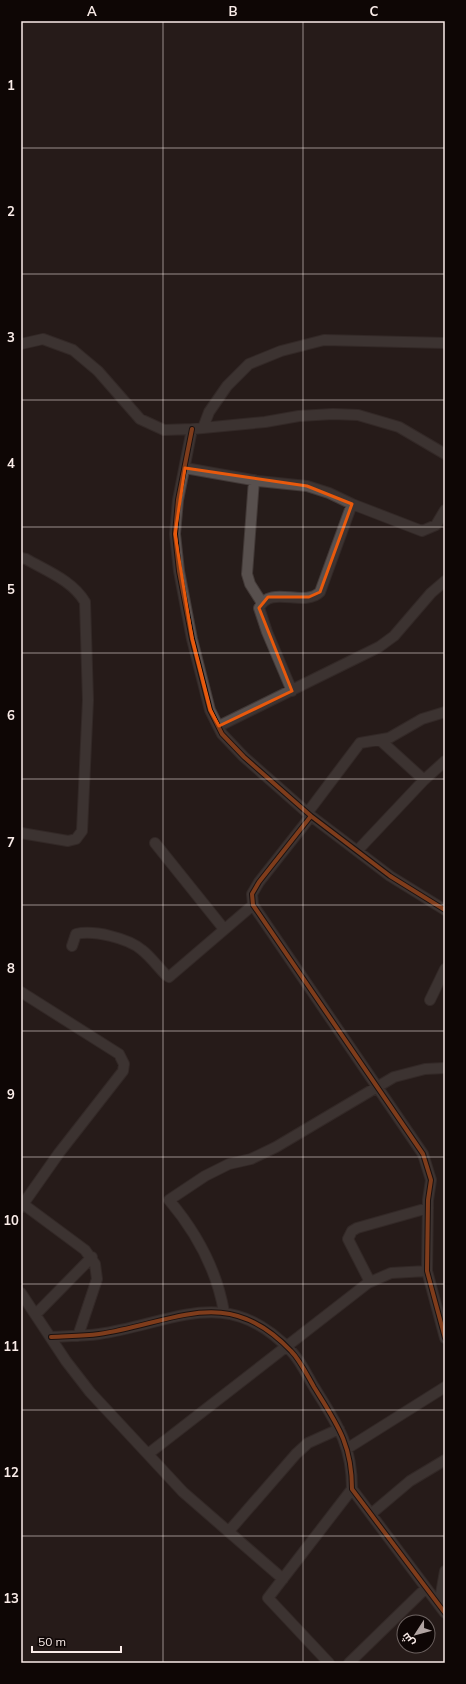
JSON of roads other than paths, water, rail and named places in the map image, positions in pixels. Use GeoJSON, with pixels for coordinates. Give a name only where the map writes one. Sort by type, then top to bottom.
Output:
{"type":"FeatureCollection","features":[{"type":"Feature","properties":{"kind":"street"},"geometry":{"type":"LineString","coordinates":[[21,344],[42,339],[73,350],[98,371],[140,419],[164,430],[192,429],[265,422],[299,416],[333,414],[358,415],[399,427],[445,454]]}},
{"type":"Feature","properties":{"kind":"street"},"geometry":{"type":"LineString","coordinates":[[203,428],[209,412],[227,386],[249,364],[281,351],[324,340],[445,343]]}},
{"type":"Feature","properties":{"kind":"street"},"geometry":{"type":"LineString","coordinates":[[192,429],[178,500],[175,534],[179,571],[192,639],[210,710],[222,734],[244,757],[309,814],[390,876],[445,910]]}},
{"type":"Feature","properties":{"kind":"street"},"geometry":{"type":"LineString","coordinates":[[185,468],[254,480],[308,486],[329,493],[352,504],[422,532],[436,525],[445,510]]}},
{"type":"Feature","properties":{"kind":"street"},"geometry":{"type":"LineString","coordinates":[[254,480],[247,574],[250,584],[262,603]]}},
{"type":"Feature","properties":{"kind":"street"},"geometry":{"type":"LineString","coordinates":[[292,691],[264,625],[259,608],[268,597],[309,597],[316,596],[320,592],[352,504]]}},
{"type":"Feature","properties":{"kind":"street"},"geometry":{"type":"LineString","coordinates":[[21,558],[26,559],[67,583],[79,592],[84,602],[88,700],[82,831],[76,840],[68,841],[21,833]]}},
{"type":"Feature","properties":{"kind":"street"},"geometry":{"type":"LineString","coordinates":[[219,726],[378,647],[394,636],[431,593],[445,581]]}},
{"type":"Feature","properties":{"kind":"street"},"geometry":{"type":"LineString","coordinates":[[445,712],[422,719],[389,738],[360,743],[259,882],[252,894],[253,905],[423,1154],[431,1180],[428,1208],[427,1271],[445,1338]]}},
{"type":"Feature","properties":{"kind":"street"},"geometry":{"type":"LineString","coordinates":[[380,740],[424,780]]}},
{"type":"Feature","properties":{"kind":"street"},"geometry":{"type":"LineString","coordinates":[[357,851],[424,780],[445,761]]}},
{"type":"Feature","properties":{"kind":"street"},"geometry":{"type":"LineString","coordinates":[[155,843],[224,929]]}},
{"type":"Feature","properties":{"kind":"street"},"geometry":{"type":"LineString","coordinates":[[72,946],[76,934],[86,932],[105,934],[141,949],[169,977],[253,905]]}},
{"type":"Feature","properties":{"kind":"street"},"geometry":{"type":"LineString","coordinates":[[430,1000],[445,968]]}},
{"type":"Feature","properties":{"kind":"street"},"geometry":{"type":"LineString","coordinates":[[21,992],[119,1054],[124,1064],[123,1070],[119,1077],[59,1153],[22,1205],[86,1250],[92,1257],[95,1264],[97,1279],[78,1336]]}},
{"type":"Feature","properties":{"kind":"street"},"geometry":{"type":"LineString","coordinates":[[224,1312],[217,1280],[185,1218],[169,1200],[205,1176],[229,1164],[252,1159],[276,1147],[376,1086],[394,1077],[407,1073],[445,1068]]}},
{"type":"Feature","properties":{"kind":"street"},"geometry":{"type":"LineString","coordinates":[[370,1282],[348,1239],[352,1231],[357,1228],[428,1208]]}},
{"type":"Feature","properties":{"kind":"street"},"geometry":{"type":"LineString","coordinates":[[36,1314],[92,1257]]}},
{"type":"Feature","properties":{"kind":"street"},"geometry":{"type":"LineString","coordinates":[[148,1454],[370,1282],[391,1273],[427,1271]]}},
{"type":"Feature","properties":{"kind":"street"},"geometry":{"type":"LineString","coordinates":[[21,1293],[66,1362],[90,1392],[184,1492],[283,1579]]}},
{"type":"Feature","properties":{"kind":"street"},"geometry":{"type":"LineString","coordinates":[[51,1337],[99,1334],[188,1314],[224,1312],[252,1321],[270,1332],[292,1352],[339,1429],[348,1448],[352,1467],[352,1489],[445,1613]]}},
{"type":"Feature","properties":{"kind":"street"},"geometry":{"type":"LineString","coordinates":[[348,1448],[445,1387]]}},
{"type":"Feature","properties":{"kind":"street"},"geometry":{"type":"LineString","coordinates":[[228,1531],[296,1454],[308,1443],[339,1429]]}},
{"type":"Feature","properties":{"kind":"street"},"geometry":{"type":"LineString","coordinates":[[370,1514],[410,1481],[445,1460]]}},
{"type":"Feature","properties":{"kind":"street"},"geometry":{"type":"LineString","coordinates":[[329,1663],[268,1598],[352,1489]]}},
{"type":"Feature","properties":{"kind":"street"},"geometry":{"type":"LineString","coordinates":[[438,1605],[445,1571]]}},
{"type":"Feature","properties":{"kind":"street"},"geometry":{"type":"LineString","coordinates":[[349,1663],[426,1588]]}}]}
